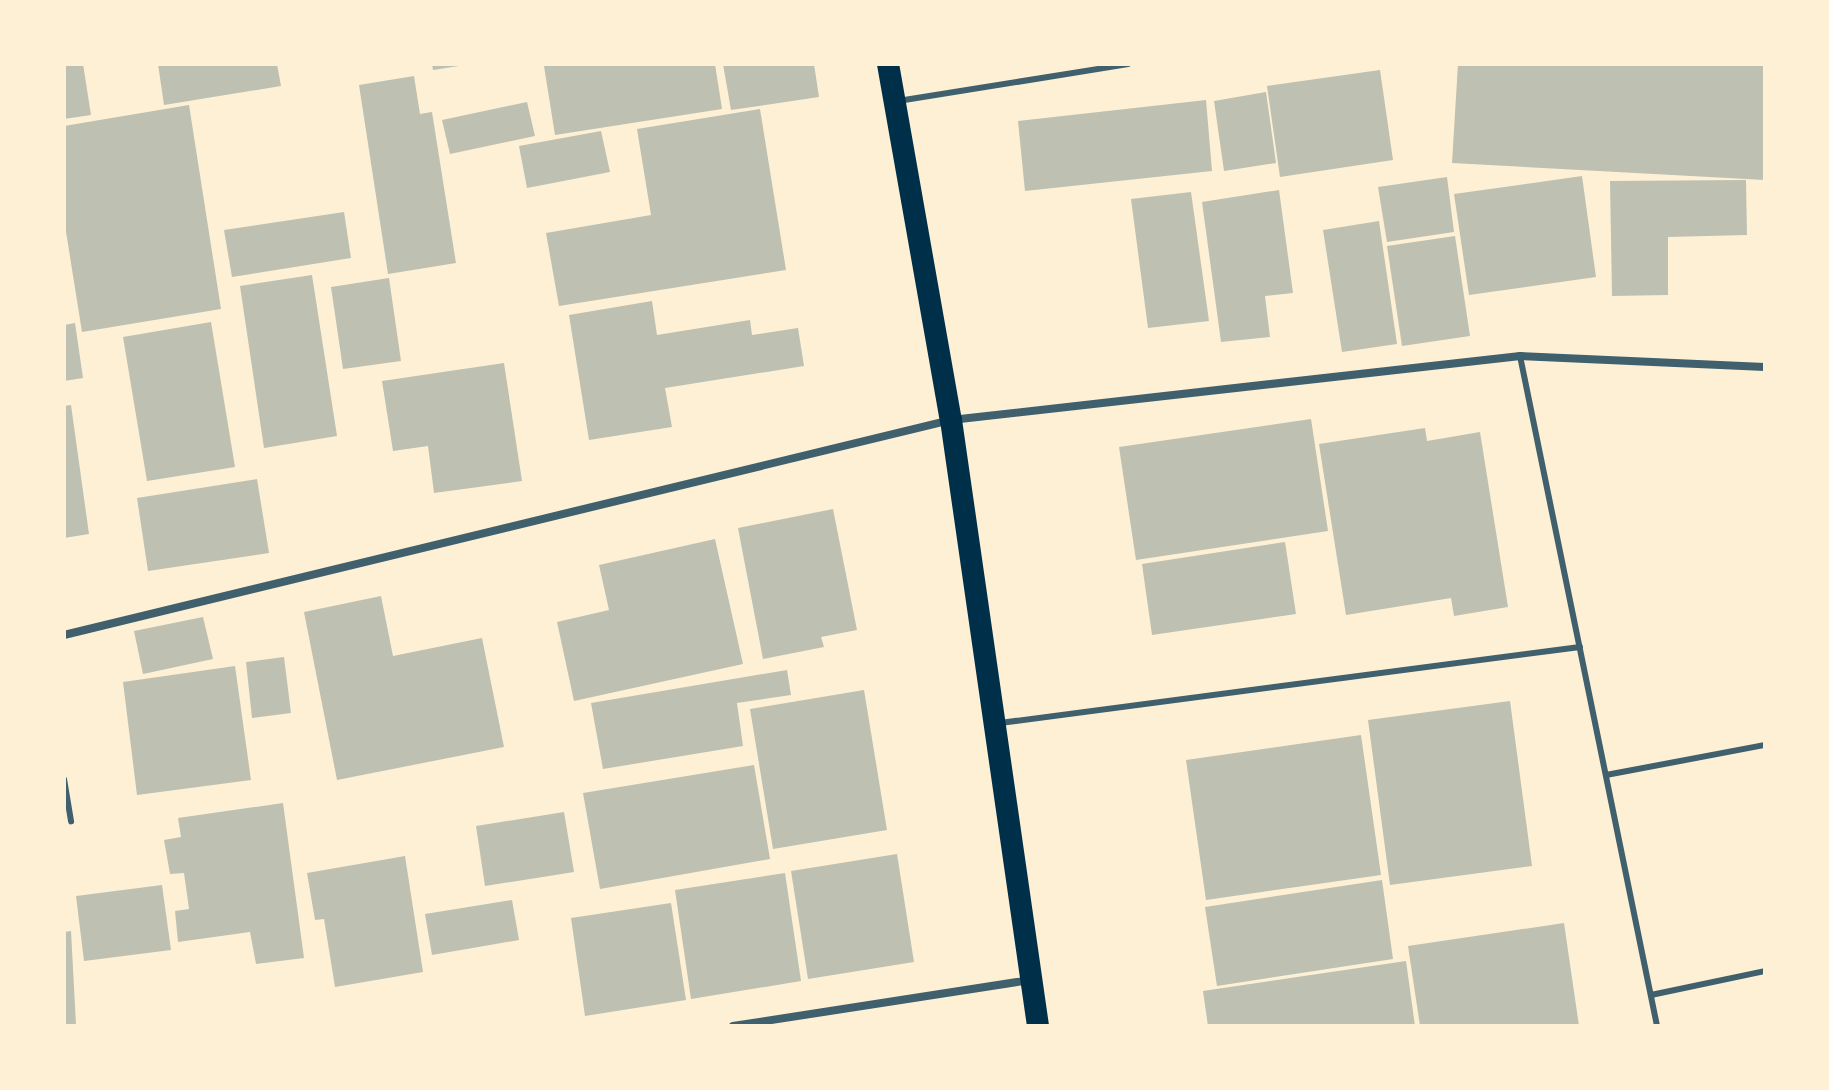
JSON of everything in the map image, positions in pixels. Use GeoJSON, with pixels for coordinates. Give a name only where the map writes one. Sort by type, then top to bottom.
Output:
{"type":"FeatureCollection","features":[{"type":"Feature","properties":{"kind":"highway"},"geometry":{"type":"LineString","coordinates":[[888,64],[951,420],[1038,1026]]}},
{"type":"Feature","properties":{"kind":"street"},"geometry":{"type":"LineString","coordinates":[[64,635],[951,420],[1520,356],[1765,367]]}},
{"type":"Feature","properties":{"kind":"street"},"geometry":{"type":"LineString","coordinates":[[733,1026],[1031,979]]}},
{"type":"Feature","properties":{"kind":"lane"},"geometry":{"type":"LineString","coordinates":[[895,101],[1128,64]]}},
{"type":"Feature","properties":{"kind":"lane"},"geometry":{"type":"LineString","coordinates":[[1520,356],[1657,1026]]}},
{"type":"Feature","properties":{"kind":"lane"},"geometry":{"type":"LineString","coordinates":[[996,724],[1580,647]]}},
{"type":"Feature","properties":{"kind":"lane"},"geometry":{"type":"LineString","coordinates":[[1606,775],[1765,745]]}},
{"type":"Feature","properties":{"kind":"lane"},"geometry":{"type":"LineString","coordinates":[[64,779],[71,821]]}},
{"type":"Feature","properties":{"kind":"lane"},"geometry":{"type":"LineString","coordinates":[[1651,995],[1765,971]]}},
{"type":"Feature","properties":{"kind":"building"},"geometry":{"type":"Polygon","coordinates":[[[64,64],[83,64],[91,115],[64,119],[64,64]]]}},
{"type":"Feature","properties":{"kind":"building"},"geometry":{"type":"Polygon","coordinates":[[[158,64],[277,64],[281,86],[164,105],[158,64]]]}},
{"type":"Feature","properties":{"kind":"building"},"geometry":{"type":"Polygon","coordinates":[[[432,64],[459,64],[459,66],[433,70],[432,64]]]}},
{"type":"Feature","properties":{"kind":"building"},"geometry":{"type":"Polygon","coordinates":[[[715,64],[722,109],[555,135],[544,66],[715,64]]]}},
{"type":"Feature","properties":{"kind":"building"},"geometry":{"type":"Polygon","coordinates":[[[723,64],[814,64],[819,97],[731,110],[723,64]]]}},
{"type":"Feature","properties":{"kind":"building"},"geometry":{"type":"Polygon","coordinates":[[[1458,64],[1765,64],[1765,180],[1452,163],[1458,64]]]}},
{"type":"Feature","properties":{"kind":"building"},"geometry":{"type":"Polygon","coordinates":[[[1380,70],[1393,160],[1280,177],[1267,86],[1380,70]]]}},
{"type":"Feature","properties":{"kind":"building"},"geometry":{"type":"Polygon","coordinates":[[[414,76],[420,114],[432,112],[456,263],[388,274],[359,85],[414,76]]]}},
{"type":"Feature","properties":{"kind":"building"},"geometry":{"type":"Polygon","coordinates":[[[1266,92],[1276,163],[1224,171],[1214,101],[1266,92]]]}},
{"type":"Feature","properties":{"kind":"building"},"geometry":{"type":"Polygon","coordinates":[[[1206,100],[1212,171],[1025,191],[1018,121],[1206,100]]]}},
{"type":"Feature","properties":{"kind":"building"},"geometry":{"type":"Polygon","coordinates":[[[527,102],[535,136],[450,154],[442,120],[527,102]]]}},
{"type":"Feature","properties":{"kind":"building"},"geometry":{"type":"Polygon","coordinates":[[[189,105],[221,309],[82,332],[64,219],[64,126],[189,105]]]}},
{"type":"Feature","properties":{"kind":"building"},"geometry":{"type":"Polygon","coordinates":[[[760,109],[786,270],[559,306],[546,233],[651,215],[637,129],[760,109]]]}},
{"type":"Feature","properties":{"kind":"building"},"geometry":{"type":"Polygon","coordinates":[[[601,131],[610,172],[527,188],[519,146],[601,131]]]}},
{"type":"Feature","properties":{"kind":"building"},"geometry":{"type":"Polygon","coordinates":[[[1582,176],[1596,277],[1469,295],[1454,194],[1582,176]]]}},
{"type":"Feature","properties":{"kind":"building"},"geometry":{"type":"Polygon","coordinates":[[[1447,177],[1454,232],[1387,242],[1378,187],[1447,177]]]}},
{"type":"Feature","properties":{"kind":"building"},"geometry":{"type":"Polygon","coordinates":[[[1746,180],[1747,235],[1668,237],[1668,295],[1612,296],[1610,181],[1746,180]]]}},
{"type":"Feature","properties":{"kind":"building"},"geometry":{"type":"Polygon","coordinates":[[[1279,190],[1293,293],[1265,296],[1270,337],[1221,342],[1202,202],[1279,190]]]}},
{"type":"Feature","properties":{"kind":"building"},"geometry":{"type":"Polygon","coordinates":[[[1191,192],[1209,321],[1148,328],[1131,199],[1191,192]]]}},
{"type":"Feature","properties":{"kind":"building"},"geometry":{"type":"Polygon","coordinates":[[[344,212],[351,258],[232,277],[224,230],[344,212]]]}},
{"type":"Feature","properties":{"kind":"building"},"geometry":{"type":"Polygon","coordinates":[[[1379,221],[1397,344],[1342,352],[1323,230],[1379,221]]]}},
{"type":"Feature","properties":{"kind":"building"},"geometry":{"type":"Polygon","coordinates":[[[1455,236],[1470,336],[1402,346],[1387,246],[1455,236]]]}},
{"type":"Feature","properties":{"kind":"building"},"geometry":{"type":"Polygon","coordinates":[[[312,275],[337,436],[264,448],[240,286],[312,275]]]}},
{"type":"Feature","properties":{"kind":"building"},"geometry":{"type":"Polygon","coordinates":[[[389,278],[401,361],[343,369],[331,287],[389,278]]]}},
{"type":"Feature","properties":{"kind":"building"},"geometry":{"type":"Polygon","coordinates":[[[652,301],[657,335],[750,320],[752,335],[798,328],[804,366],[665,388],[672,427],[589,440],[569,315],[652,301]]]}},
{"type":"Feature","properties":{"kind":"building"},"geometry":{"type":"Polygon","coordinates":[[[211,322],[235,467],[147,481],[123,337],[211,322]]]}},
{"type":"Feature","properties":{"kind":"building"},"geometry":{"type":"Polygon","coordinates":[[[75,323],[83,378],[64,381],[64,325],[75,323]]]}},
{"type":"Feature","properties":{"kind":"building"},"geometry":{"type":"Polygon","coordinates":[[[504,363],[522,481],[434,493],[428,446],[393,451],[382,381],[504,363]]]}},
{"type":"Feature","properties":{"kind":"building"},"geometry":{"type":"Polygon","coordinates":[[[71,405],[89,534],[64,538],[64,406],[71,405]]]}},
{"type":"Feature","properties":{"kind":"building"},"geometry":{"type":"Polygon","coordinates":[[[1311,419],[1328,531],[1136,560],[1119,447],[1311,419]]]}},
{"type":"Feature","properties":{"kind":"building"},"geometry":{"type":"Polygon","coordinates":[[[1425,428],[1427,441],[1480,432],[1508,607],[1454,616],[1451,598],[1346,615],[1319,444],[1425,428]]]}},
{"type":"Feature","properties":{"kind":"building"},"geometry":{"type":"Polygon","coordinates":[[[257,479],[269,553],[148,571],[137,498],[257,479]]]}},
{"type":"Feature","properties":{"kind":"building"},"geometry":{"type":"Polygon","coordinates":[[[833,509],[857,630],[821,637],[824,647],[763,659],[738,528],[833,509]]]}},
{"type":"Feature","properties":{"kind":"building"},"geometry":{"type":"Polygon","coordinates":[[[715,539],[743,664],[574,701],[557,622],[609,610],[599,565],[715,539]]]}},
{"type":"Feature","properties":{"kind":"building"},"geometry":{"type":"Polygon","coordinates":[[[1285,542],[1296,614],[1152,635],[1142,564],[1285,542]]]}},
{"type":"Feature","properties":{"kind":"building"},"geometry":{"type":"Polygon","coordinates":[[[381,596],[393,656],[482,638],[504,747],[337,780],[304,612],[381,596]]]}},
{"type":"Feature","properties":{"kind":"building"},"geometry":{"type":"Polygon","coordinates":[[[203,617],[213,659],[143,674],[134,631],[203,617]]]}},
{"type":"Feature","properties":{"kind":"building"},"geometry":{"type":"Polygon","coordinates":[[[284,657],[291,713],[252,718],[246,662],[284,657]]]}},
{"type":"Feature","properties":{"kind":"building"},"geometry":{"type":"Polygon","coordinates":[[[235,666],[251,780],[137,795],[123,682],[235,666]]]}},
{"type":"Feature","properties":{"kind":"building"},"geometry":{"type":"Polygon","coordinates":[[[787,670],[791,695],[737,703],[743,746],[603,769],[591,703],[787,670]]]}},
{"type":"Feature","properties":{"kind":"building"},"geometry":{"type":"Polygon","coordinates":[[[864,690],[887,830],[773,849],[750,709],[864,690]]]}},
{"type":"Feature","properties":{"kind":"building"},"geometry":{"type":"Polygon","coordinates":[[[1510,701],[1532,866],[1390,885],[1368,720],[1510,701]]]}},
{"type":"Feature","properties":{"kind":"building"},"geometry":{"type":"Polygon","coordinates":[[[1361,735],[1381,875],[1206,900],[1186,760],[1361,735]]]}},
{"type":"Feature","properties":{"kind":"building"},"geometry":{"type":"Polygon","coordinates":[[[754,765],[770,859],[600,889],[583,793],[754,765]]]}},
{"type":"Feature","properties":{"kind":"building"},"geometry":{"type":"Polygon","coordinates":[[[283,803],[304,958],[256,964],[250,932],[178,942],[175,911],[189,909],[184,873],[170,874],[164,840],[181,837],[178,818],[283,803]]]}},
{"type":"Feature","properties":{"kind":"building"},"geometry":{"type":"Polygon","coordinates":[[[564,812],[574,872],[485,886],[476,826],[564,812]]]}},
{"type":"Feature","properties":{"kind":"building"},"geometry":{"type":"Polygon","coordinates":[[[897,854],[914,962],[808,979],[791,871],[897,854]]]}},
{"type":"Feature","properties":{"kind":"building"},"geometry":{"type":"Polygon","coordinates":[[[405,856],[423,972],[335,987],[324,919],[315,920],[307,873],[405,856]]]}},
{"type":"Feature","properties":{"kind":"building"},"geometry":{"type":"Polygon","coordinates":[[[785,873],[801,981],[691,999],[675,890],[785,873]]]}},
{"type":"Feature","properties":{"kind":"building"},"geometry":{"type":"Polygon","coordinates":[[[1382,880],[1393,959],[1217,986],[1205,907],[1382,880]]]}},
{"type":"Feature","properties":{"kind":"building"},"geometry":{"type":"Polygon","coordinates":[[[162,885],[171,950],[84,961],[76,896],[162,885]]]}},
{"type":"Feature","properties":{"kind":"building"},"geometry":{"type":"Polygon","coordinates":[[[512,900],[519,940],[432,955],[425,914],[512,900]]]}},
{"type":"Feature","properties":{"kind":"building"},"geometry":{"type":"Polygon","coordinates":[[[671,903],[686,1000],[585,1016],[571,918],[671,903]]]}},
{"type":"Feature","properties":{"kind":"building"},"geometry":{"type":"Polygon","coordinates":[[[1564,923],[1579,1026],[1420,1026],[1408,946],[1564,923]]]}},
{"type":"Feature","properties":{"kind":"building"},"geometry":{"type":"Polygon","coordinates":[[[71,931],[76,1025],[64,1026],[64,932],[71,931]]]}},
{"type":"Feature","properties":{"kind":"building"},"geometry":{"type":"Polygon","coordinates":[[[1406,961],[1415,1026],[1208,1026],[1203,991],[1406,961]]]}}]}
